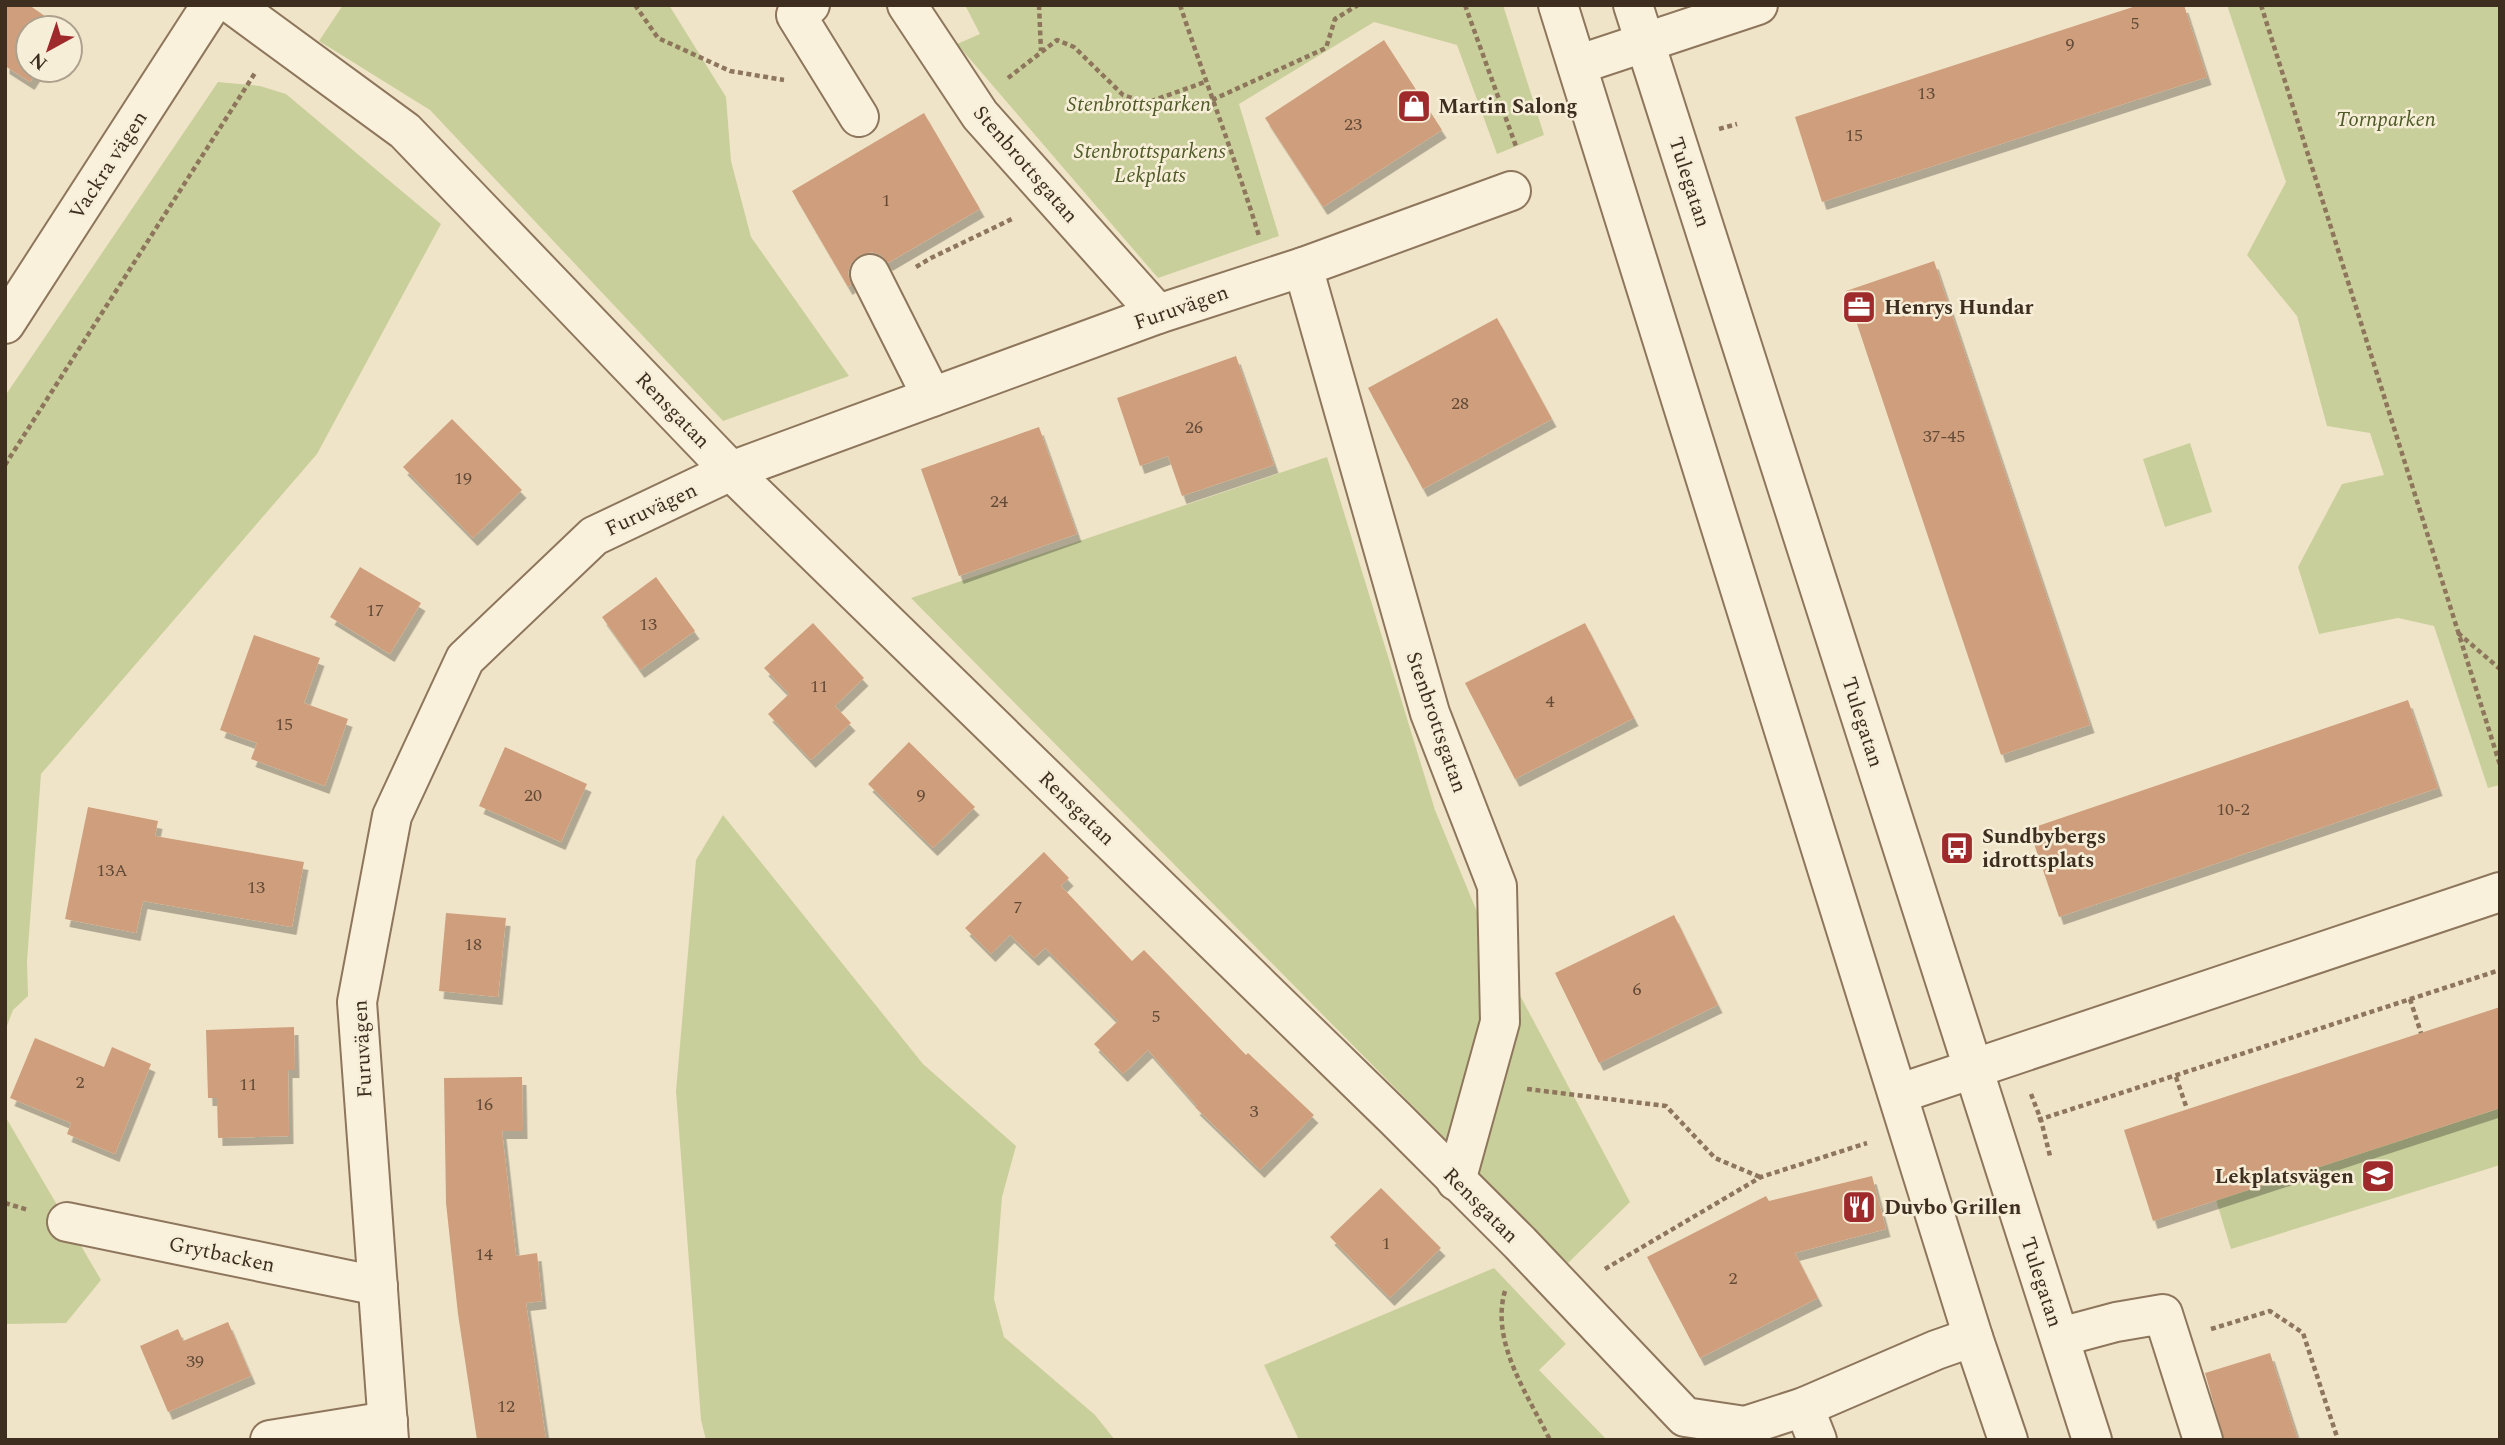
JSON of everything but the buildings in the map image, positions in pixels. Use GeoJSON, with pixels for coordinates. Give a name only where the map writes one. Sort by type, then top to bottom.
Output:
{"type":"FeatureCollection","features":[{"type":"Feature","properties":{"kind":"street","name":"Vackra vägen"},"geometry":{"type":"LineString","coordinates":[[5,324],[211,5]]}},
{"type":"Feature","properties":{"kind":"street","name":"Rensgatan"},"geometry":{"type":"LineString","coordinates":[[233,5],[405,131],[731,471],[1385,1108],[1520,1243],[1685,1417],[1745,1426],[1811,1424],[1936,1350],[1973,1337]]}},
{"type":"Feature","properties":{"kind":"street"},"geometry":{"type":"LineString","coordinates":[[810,5],[796,15],[825,66],[859,117]]}},
{"type":"Feature","properties":{"kind":"street","name":"Stenbrottsgatan"},"geometry":{"type":"LineString","coordinates":[[906,5],[974,106],[1158,314]]}},
{"type":"Feature","properties":{"kind":"street"},"geometry":{"type":"LineString","coordinates":[[1558,5],[1973,1337],[2008,1440]]}},
{"type":"Feature","properties":{"kind":"street","name":"Tulegatan"},"geometry":{"type":"LineString","coordinates":[[1633,5],[2092,1440]]}},
{"type":"Feature","properties":{"kind":"street"},"geometry":{"type":"LineString","coordinates":[[1577,65],[1758,5]]}},
{"type":"Feature","properties":{"kind":"street","name":"Furuvägen"},"geometry":{"type":"LineString","coordinates":[[389,1430],[356,1002],[392,816],[464,659],[594,536],[731,471],[1158,314],[1287,272],[1516,174]]}},
{"type":"Feature","properties":{"kind":"street","name":"Stenbrottsgatan"},"geometry":{"type":"LineString","coordinates":[[1287,272],[1430,713],[1497,886],[1500,1022],[1456,1181]]}},
{"type":"Feature","properties":{"kind":"street"},"geometry":{"type":"LineString","coordinates":[[870,274],[932,397]]}},
{"type":"Feature","properties":{"kind":"street"},"geometry":{"type":"LineString","coordinates":[[1898,1094],[2500,892]]}},
{"type":"Feature","properties":{"kind":"street","name":"Grytbacken"},"geometry":{"type":"LineString","coordinates":[[67,1222],[377,1286]]}},
{"type":"Feature","properties":{"kind":"street"},"geometry":{"type":"LineString","coordinates":[[2060,1337],[2116,1322],[2163,1314],[2203,1440]]}},
{"type":"Feature","properties":{"kind":"street"},"geometry":{"type":"LineString","coordinates":[[270,1440],[389,1430]]}},
{"type":"Feature","properties":{"kind":"path"},"geometry":{"type":"LineString","coordinates":[[635,5],[658,38],[730,71],[794,82],[825,66]]}},
{"type":"Feature","properties":{"kind":"path"},"geometry":{"type":"LineString","coordinates":[[1039,5],[1041,52]]}},
{"type":"Feature","properties":{"kind":"path"},"geometry":{"type":"LineString","coordinates":[[1180,5],[1205,82],[1236,163],[1287,272]]}},
{"type":"Feature","properties":{"kind":"path"},"geometry":{"type":"LineString","coordinates":[[1212,100],[1326,48],[1335,19],[1358,5]]}},
{"type":"Feature","properties":{"kind":"path"},"geometry":{"type":"LineString","coordinates":[[1465,5],[1516,174]]}},
{"type":"Feature","properties":{"kind":"path"},"geometry":{"type":"LineString","coordinates":[[2261,5],[2500,765]]}},
{"type":"Feature","properties":{"kind":"path"},"geometry":{"type":"LineString","coordinates":[[5,465],[279,37]]}},
{"type":"Feature","properties":{"kind":"path"},"geometry":{"type":"LineString","coordinates":[[974,106],[1057,40],[1074,47],[1123,95],[1146,103],[1205,82]]}},
{"type":"Feature","properties":{"kind":"path"},"geometry":{"type":"LineString","coordinates":[[910,271],[931,258],[1055,199]]}},
{"type":"Feature","properties":{"kind":"path"},"geometry":{"type":"LineString","coordinates":[[2458,633],[2500,669]]}},
{"type":"Feature","properties":{"kind":"path"},"geometry":{"type":"LineString","coordinates":[[2041,1119],[2500,970]]}},
{"type":"Feature","properties":{"kind":"path"},"geometry":{"type":"LineString","coordinates":[[2410,999],[2421,1033]]}},
{"type":"Feature","properties":{"kind":"path"},"geometry":{"type":"LineString","coordinates":[[2176,1077],[2187,1109]]}},
{"type":"Feature","properties":{"kind":"path"},"geometry":{"type":"LineString","coordinates":[[1483,1082],[1666,1106],[1715,1158],[1761,1177]]}},
{"type":"Feature","properties":{"kind":"path"},"geometry":{"type":"LineString","coordinates":[[1566,1292],[1761,1177],[1868,1143]]}},
{"type":"Feature","properties":{"kind":"path"},"geometry":{"type":"LineString","coordinates":[[1520,1243],[1500,1310],[1510,1360],[1550,1440]]}},
{"type":"Feature","properties":{"kind":"path"},"geometry":{"type":"LineString","coordinates":[[2172,1340],[2270,1311],[2303,1333],[2338,1440]]}},
{"type":"Feature","properties":{"kind":"green space"},"geometry":{"type":"Polygon","coordinates":[[[343,5],[669,5],[726,97],[731,161],[751,237],[849,376],[723,421],[430,110],[319,41],[343,5]]]}},
{"type":"Feature","properties":{"kind":"green space","name":"Stenbrottsparken"},"geometry":{"type":"Polygon","coordinates":[[[965,5],[1503,5],[1544,135],[1497,154],[1457,45],[1374,22],[1239,104],[1279,236],[1158,278],[957,44],[980,34],[965,5]]]}},
{"type":"Feature","properties":{"kind":"green space","name":"Tornparken"},"geometry":{"type":"Polygon","coordinates":[[[2227,5],[2500,5],[2500,785],[2488,788],[2434,626],[2398,618],[2319,634],[2298,567],[2342,484],[2384,475],[2370,433],[2327,426],[2297,316],[2247,255],[2286,182],[2227,5]]]}},
{"type":"Feature","properties":{"kind":"green space"},"geometry":{"type":"Polygon","coordinates":[[[218,82],[260,86],[286,94],[441,224],[317,454],[41,774],[27,961],[28,996],[13,1010],[5,1031],[5,396],[218,82]]]}},
{"type":"Feature","properties":{"kind":"green space"},"geometry":{"type":"Polygon","coordinates":[[[2190,443],[2212,512],[2165,527],[2143,459],[2190,443]]]}},
{"type":"Feature","properties":{"kind":"green space"},"geometry":{"type":"Polygon","coordinates":[[[1327,457],[1435,810],[1482,924],[1630,1202],[1568,1263],[911,598],[1327,457]]]}},
{"type":"Feature","properties":{"kind":"green space"},"geometry":{"type":"Polygon","coordinates":[[[723,815],[923,1064],[1016,1146],[1002,1197],[994,1299],[1004,1337],[1095,1415],[1115,1440],[706,1440],[701,1420],[676,1091],[696,860],[723,815]]]}},
{"type":"Feature","properties":{"kind":"green space","name":"Lekplatsvägen"},"geometry":{"type":"Polygon","coordinates":[[[2500,1108],[2500,1165],[2231,1249],[2216,1200],[2500,1108]]]}},
{"type":"Feature","properties":{"kind":"green space"},"geometry":{"type":"Polygon","coordinates":[[[5,1116],[101,1280],[66,1323],[5,1324],[5,1116]]]}},
{"type":"Feature","properties":{"kind":"green space"},"geometry":{"type":"Polygon","coordinates":[[[1494,1268],[1566,1344],[1539,1370],[1607,1440],[1299,1440],[1264,1365],[1494,1268]]]}},
{"type":"Feature","properties":{"kind":"place","name":"Martin Salong"},"geometry":{"type":"Point","coordinates":[1414,106]}},
{"type":"Feature","properties":{"kind":"place","name":"Henrys Hundar"},"geometry":{"type":"Point","coordinates":[1859,307]}},
{"type":"Feature","properties":{"kind":"place","name":"Sundbybergs idrottsplats"},"geometry":{"type":"Point","coordinates":[1957,848]}},
{"type":"Feature","properties":{"kind":"place","name":"Lekplatsvägen"},"geometry":{"type":"Point","coordinates":[2378,1176]}},
{"type":"Feature","properties":{"kind":"place","name":"Duvbo Grillen"},"geometry":{"type":"Point","coordinates":[1859,1207]}},
{"type":"Feature","properties":{"kind":"park label","name":"Stenbrottsparkens Lekplats"},"geometry":{"type":"Point","coordinates":[1150,163]}}]}
